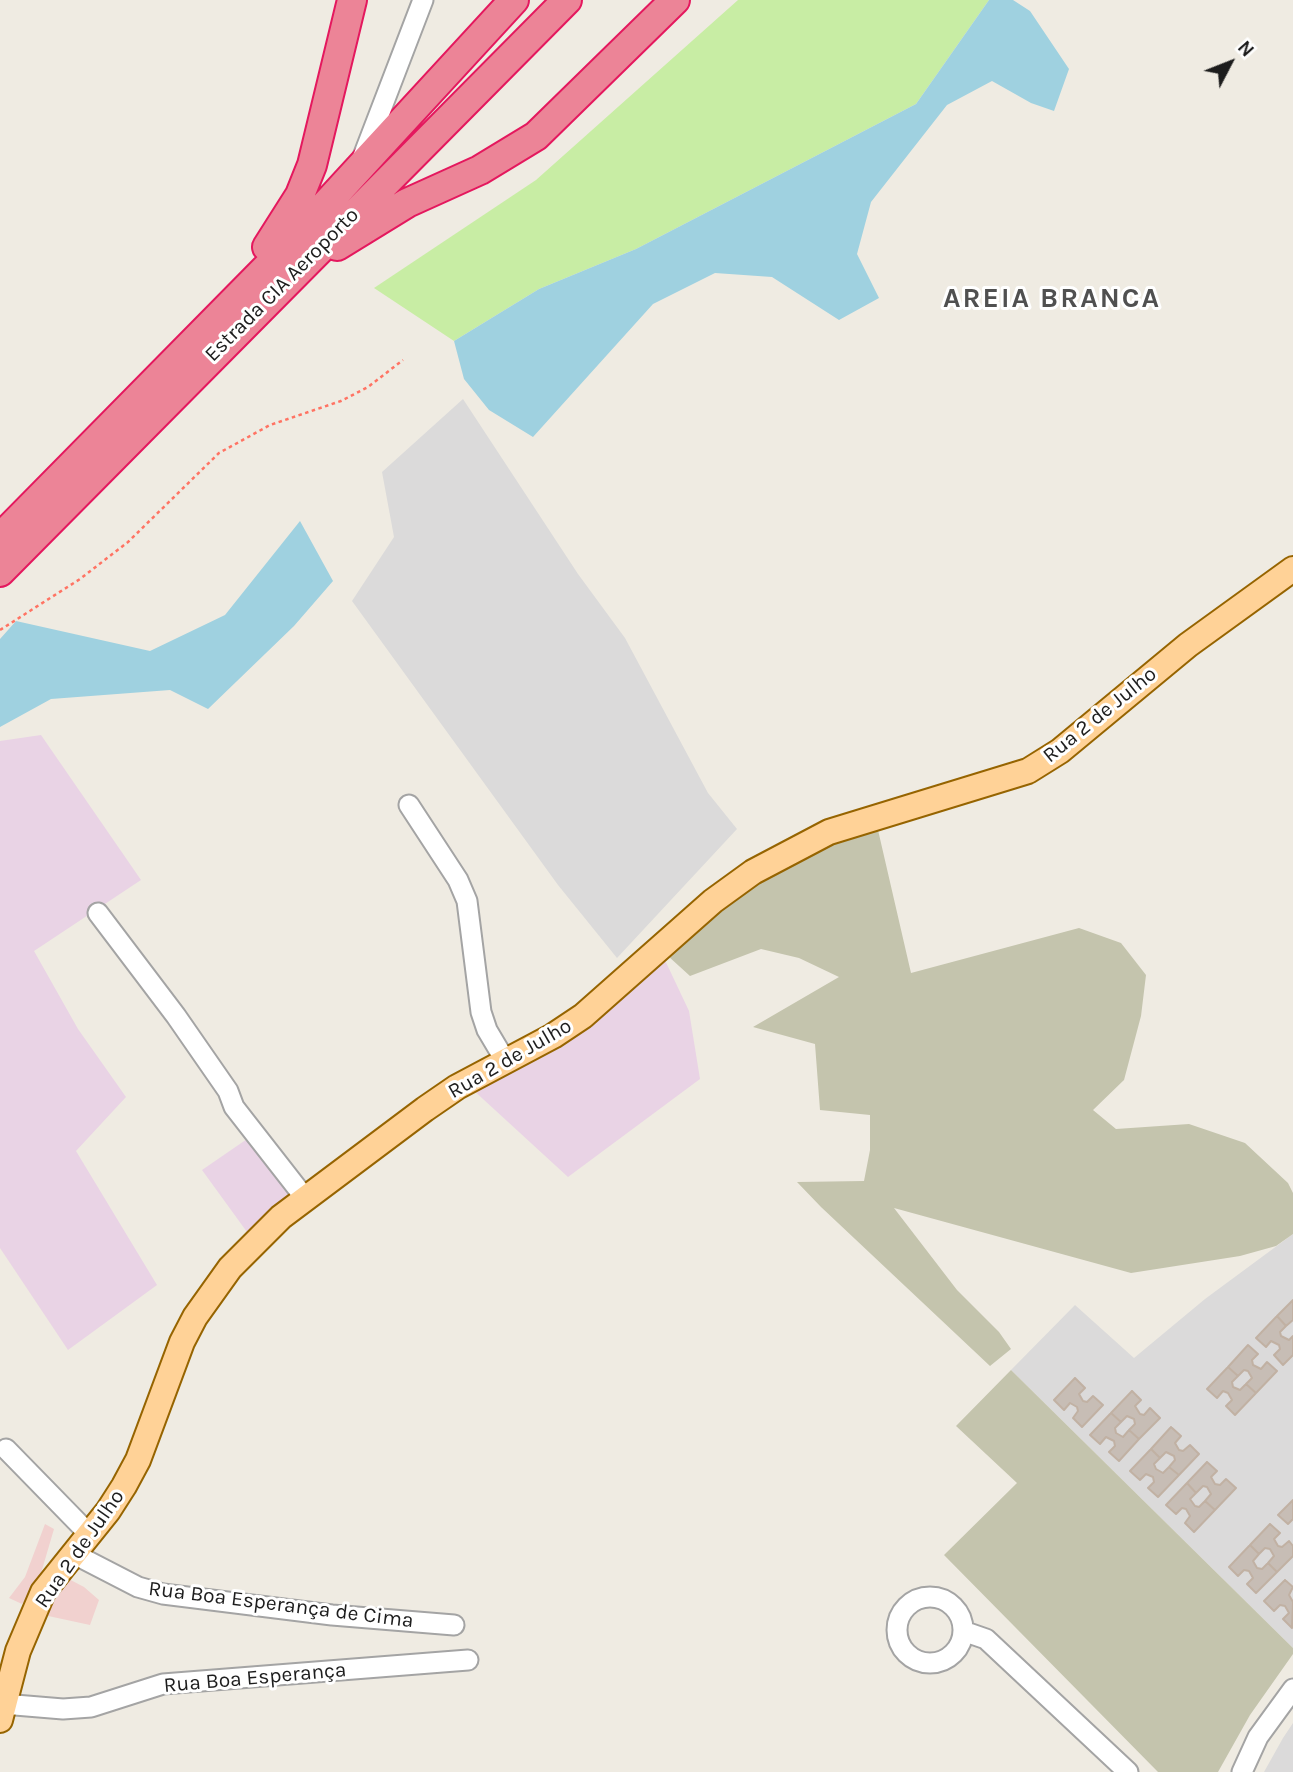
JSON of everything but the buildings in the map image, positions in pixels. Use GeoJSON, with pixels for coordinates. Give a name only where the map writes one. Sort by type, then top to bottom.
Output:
{"type":"FeatureCollection","features":[{"type":"Feature","properties":{"kind":"highway"},"geometry":{"type":"LineString","coordinates":[[216,318],[286,220],[300,195],[320,136],[352,0]]}},
{"type":"Feature","properties":{"kind":"highway","name":"Estrada CIA Aeroporto"},"geometry":{"type":"LineString","coordinates":[[0,538],[357,171],[514,0]]}},
{"type":"Feature","properties":{"kind":"highway","name":"Estrada CIA Aeroporto"},"geometry":{"type":"LineString","coordinates":[[0,572],[567,0]]}},
{"type":"Feature","properties":{"kind":"highway"},"geometry":{"type":"LineString","coordinates":[[294,275],[395,210],[480,170],[536,136],[675,0]]}},
{"type":"Feature","properties":{"kind":"main road","name":"Rua 2 de Julho"},"geometry":{"type":"LineString","coordinates":[[1,1710],[18,1651],[43,1592],[114,1503],[138,1460],[182,1342],[195,1317],[230,1268],[273,1224],[425,1108],[583,1016],[713,901],[753,872],[830,832],[965,793],[1038,764],[1060,751],[1188,645],[1293,569]]}},
{"type":"Feature","properties":{"kind":"street"},"geometry":{"type":"LineString","coordinates":[[357,171],[424,0]]}},
{"type":"Feature","properties":{"kind":"street"},"geometry":{"type":"LineString","coordinates":[[409,805],[458,880],[467,901],[481,1012],[487,1030],[506,1062]]}},
{"type":"Feature","properties":{"kind":"street"},"geometry":{"type":"LineString","coordinates":[[98,913],[176,1016],[228,1091],[234,1107],[305,1198]]}},
{"type":"Feature","properties":{"kind":"street","name":"Rua Boa Esperança de Cima"},"geometry":{"type":"LineString","coordinates":[[6,1449],[82,1545],[138,1587],[163,1594],[332,1615],[454,1625]]}},
{"type":"Feature","properties":{"kind":"street"},"geometry":{"type":"LineString","coordinates":[[963,1631],[986,1639],[1128,1772]]}},
{"type":"Feature","properties":{"kind":"street","name":"Rua Boa Esperança"},"geometry":{"type":"LineString","coordinates":[[1,1710],[91,1707],[163,1684],[468,1660]]}},
{"type":"Feature","properties":{"kind":"street"},"geometry":{"type":"LineString","coordinates":[[1242,1772],[1258,1737],[1293,1689]]}},
{"type":"Feature","properties":{"kind":"path"},"geometry":{"type":"LineString","coordinates":[[0,630],[79,579],[128,542],[219,453],[270,425],[350,397],[368,387],[403,360]]}},
{"type":"Feature","properties":{"kind":"shaded area"},"geometry":{"type":"Polygon","coordinates":[[[463,399],[578,574],[625,638],[708,793],[737,829],[617,958],[558,885],[352,601],[394,537],[382,472],[463,399]]]}},
{"type":"Feature","properties":{"kind":"shaded area"},"geometry":{"type":"Polygon","coordinates":[[[41,735],[141,880],[34,951],[78,1029],[126,1097],[76,1151],[157,1285],[68,1350],[0,1248],[0,741],[41,735]]]}},
{"type":"Feature","properties":{"kind":"shaded area"},"geometry":{"type":"Polygon","coordinates":[[[878,830],[911,973],[1079,928],[1121,943],[1146,975],[1141,1016],[1124,1080],[1093,1110],[1116,1129],[1189,1124],[1245,1143],[1288,1183],[1293,1193],[1293,1234],[1276,1246],[1240,1256],[1131,1273],[894,1208],[957,1290],[999,1332],[1011,1349],[990,1366],[821,1207],[797,1182],[864,1181],[870,1150],[870,1115],[820,1110],[815,1044],[753,1027],[839,977],[799,958],[761,949],[690,976],[668,956],[733,896],[832,844],[878,830]]]}},
{"type":"Feature","properties":{"kind":"shaded area"},"geometry":{"type":"Polygon","coordinates":[[[663,956],[689,1011],[700,1079],[568,1177],[471,1088],[663,956]]]}},
{"type":"Feature","properties":{"kind":"shaded area"},"geometry":{"type":"Polygon","coordinates":[[[250,1137],[292,1191],[247,1232],[202,1170],[250,1137]]]}},
{"type":"Feature","properties":{"kind":"shaded area"},"geometry":{"type":"Polygon","coordinates":[[[1293,1234],[1293,1648],[1011,1370],[1075,1305],[1134,1358],[1205,1299],[1293,1234]]]}},
{"type":"Feature","properties":{"kind":"shaded area"},"geometry":{"type":"Polygon","coordinates":[[[1011,1370],[1293,1648],[1293,1654],[1250,1715],[1218,1772],[1158,1772],[944,1555],[1017,1483],[956,1426],[1011,1370]]]}},
{"type":"Feature","properties":{"kind":"shaded area"},"geometry":{"type":"Polygon","coordinates":[[[45,1524],[54,1529],[39,1580],[22,1604],[9,1598],[25,1577],[45,1524]]]}},
{"type":"Feature","properties":{"kind":"shaded area"},"geometry":{"type":"Polygon","coordinates":[[[63,1576],[84,1587],[99,1600],[90,1625],[39,1614],[63,1576]]]}},
{"type":"Feature","properties":{"kind":"shaded area"},"geometry":{"type":"Polygon","coordinates":[[[1293,1723],[1293,1772],[1264,1772],[1283,1738],[1293,1723]]]}},
{"type":"Feature","properties":{"kind":"green space"},"geometry":{"type":"Polygon","coordinates":[[[738,0],[989,0],[916,104],[636,249],[539,289],[454,341],[374,288],[536,180],[738,0]]]}},
{"type":"Feature","properties":{"kind":"water"},"geometry":{"type":"Polygon","coordinates":[[[989,0],[1013,0],[1030,11],[1069,69],[1054,111],[1031,103],[992,81],[947,105],[871,202],[857,254],[879,298],[839,320],[772,277],[715,273],[653,304],[533,437],[489,410],[464,379],[454,341],[539,289],[636,249],[916,104],[989,0]]]}},
{"type":"Feature","properties":{"kind":"water"},"geometry":{"type":"Polygon","coordinates":[[[300,521],[333,581],[294,626],[208,709],[170,690],[51,699],[0,727],[0,639],[16,621],[150,651],[225,615],[300,521]]]}},
{"type":"Feature","properties":{"kind":"district","name":"AREIA BRANCA"},"geometry":{"type":"Point","coordinates":[1052,299]}}]}
